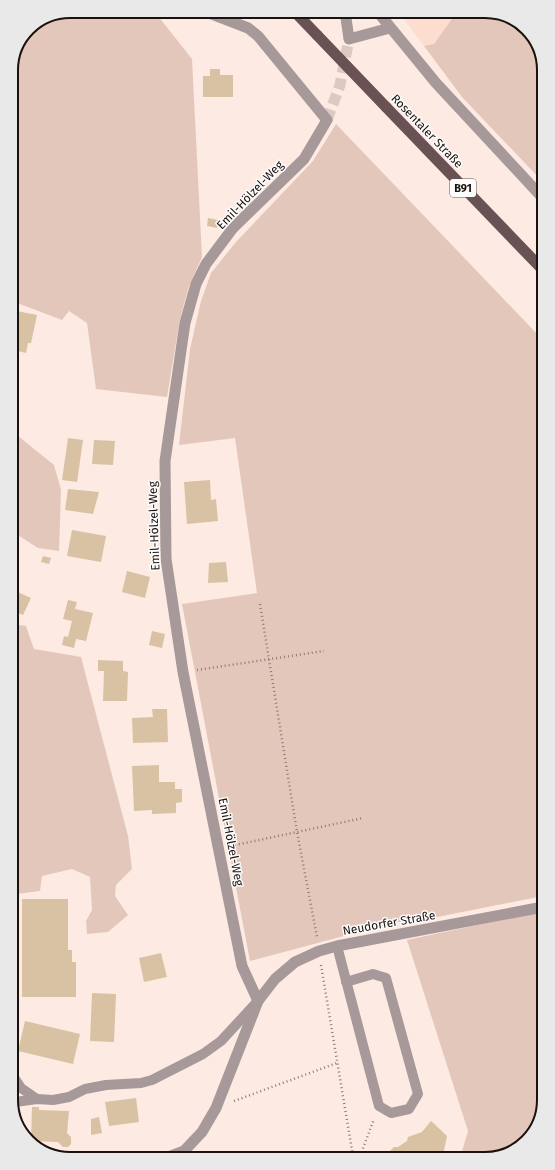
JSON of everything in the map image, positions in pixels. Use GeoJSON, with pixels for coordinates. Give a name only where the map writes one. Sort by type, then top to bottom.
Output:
{"type":"FeatureCollection","features":[{"type":"Feature","properties":{"kind":"main road","name":"Rosentaler Straße"},"geometry":{"type":"LineString","coordinates":[[301,18],[537,265]]}},
{"type":"Feature","properties":{"kind":"street","name":"Emil-Hölzel-Weg"},"geometry":{"type":"LineString","coordinates":[[222,18],[248,28],[258,36],[327,120],[304,159],[233,228],[206,264],[196,284],[178,365],[165,461],[166,559],[183,672],[242,966],[258,1001]]}},
{"type":"Feature","properties":{"kind":"street"},"geometry":{"type":"LineString","coordinates":[[346,18],[349,39],[390,28]]}},
{"type":"Feature","properties":{"kind":"street"},"geometry":{"type":"LineString","coordinates":[[382,18],[436,83],[537,192]]}},
{"type":"Feature","properties":{"kind":"street","name":"Neudorfer Straße"},"geometry":{"type":"LineString","coordinates":[[258,1001],[275,980],[295,962],[319,951],[337,946],[537,909]]}},
{"type":"Feature","properties":{"kind":"street"},"geometry":{"type":"LineString","coordinates":[[187,1152],[202,1132],[216,1108],[258,1001]]}},
{"type":"Feature","properties":{"kind":"lane"},"geometry":{"type":"LineString","coordinates":[[337,946],[346,982],[379,1106],[391,1113],[409,1109],[418,1094],[386,978],[373,974],[346,982]]}},
{"type":"Feature","properties":{"kind":"lane"},"geometry":{"type":"LineString","coordinates":[[18,1102],[37,1099],[54,1100],[69,1097],[92,1087],[152,1080],[203,1054],[220,1041],[258,1001]]}},
{"type":"Feature","properties":{"kind":"lane"},"geometry":{"type":"LineString","coordinates":[[18,1084],[21,1088],[37,1099]]}},
{"type":"Feature","properties":{"kind":"path"},"geometry":{"type":"LineString","coordinates":[[260,604],[297,832],[319,951],[352,1152]]}},
{"type":"Feature","properties":{"kind":"path"},"geometry":{"type":"LineString","coordinates":[[183,672],[324,651]]}},
{"type":"Feature","properties":{"kind":"path"},"geometry":{"type":"LineString","coordinates":[[219,849],[363,818]]}},
{"type":"Feature","properties":{"kind":"path"},"geometry":{"type":"LineString","coordinates":[[216,1108],[337,1063]]}},
{"type":"Feature","properties":{"kind":"path"},"geometry":{"type":"LineString","coordinates":[[362,1152],[379,1106]]}},
{"type":"Feature","properties":{"kind":"shaded area"},"geometry":{"type":"Polygon","coordinates":[[[160,18],[192,59],[202,257],[189,286],[180,319],[167,397],[96,389],[87,323],[69,311],[62,320],[18,303],[18,67],[20,56],[23,47],[36,31],[50,22],[60,19],[160,18]]]}},
{"type":"Feature","properties":{"kind":"shaded area"},"geometry":{"type":"Polygon","coordinates":[[[403,18],[454,18],[434,44],[424,46],[403,18]]]}},
{"type":"Feature","properties":{"kind":"shaded area"},"geometry":{"type":"Polygon","coordinates":[[[453,18],[495,19],[508,23],[522,33],[526,38],[533,50],[537,70],[537,176],[462,97],[424,46],[434,44],[453,18]]]}},
{"type":"Feature","properties":{"kind":"shaded area"},"geometry":{"type":"Polygon","coordinates":[[[336,124],[537,334],[537,897],[412,922],[396,922],[250,961],[182,604],[257,593],[235,438],[179,445],[190,349],[201,301],[211,273],[236,242],[313,161],[336,124]]]}},
{"type":"Feature","properties":{"kind":"shaded area"},"geometry":{"type":"Polygon","coordinates":[[[18,436],[54,465],[61,490],[59,551],[38,548],[18,535],[18,436]]]}},
{"type":"Feature","properties":{"kind":"shaded area"},"geometry":{"type":"Polygon","coordinates":[[[18,625],[26,626],[34,649],[81,657],[128,836],[132,869],[116,885],[115,896],[128,915],[108,932],[87,934],[86,921],[92,910],[90,877],[72,869],[42,876],[40,891],[18,894],[18,625]]]}},
{"type":"Feature","properties":{"kind":"shaded area"},"geometry":{"type":"Polygon","coordinates":[[[537,912],[537,1107],[532,1123],[528,1129],[517,1141],[505,1148],[485,1152],[462,1152],[468,1131],[407,940],[537,912]]]}},
{"type":"Feature","properties":{"kind":"building"},"geometry":{"type":"Polygon","coordinates":[[[210,69],[220,69],[220,75],[233,75],[233,97],[203,97],[203,76],[210,76],[210,69]]]}},
{"type":"Feature","properties":{"kind":"building"},"geometry":{"type":"Polygon","coordinates":[[[208,218],[218,220],[217,228],[207,226],[208,218]]]}},
{"type":"Feature","properties":{"kind":"building"},"geometry":{"type":"Polygon","coordinates":[[[18,311],[37,315],[31,343],[28,343],[26,353],[18,351],[18,311]]]}},
{"type":"Feature","properties":{"kind":"building"},"geometry":{"type":"Polygon","coordinates":[[[68,438],[83,440],[77,482],[62,480],[68,438]]]}},
{"type":"Feature","properties":{"kind":"building"},"geometry":{"type":"Polygon","coordinates":[[[94,440],[115,441],[113,465],[92,464],[94,440]]]}},
{"type":"Feature","properties":{"kind":"building"},"geometry":{"type":"Polygon","coordinates":[[[210,480],[211,500],[216,499],[218,521],[187,524],[184,482],[210,480]]]}},
{"type":"Feature","properties":{"kind":"building"},"geometry":{"type":"Polygon","coordinates":[[[68,489],[99,492],[93,514],[65,510],[68,489]]]}},
{"type":"Feature","properties":{"kind":"building"},"geometry":{"type":"Polygon","coordinates":[[[72,530],[106,536],[101,562],[67,556],[72,530]]]}},
{"type":"Feature","properties":{"kind":"building"},"geometry":{"type":"Polygon","coordinates":[[[43,556],[51,558],[49,564],[41,562],[43,556]]]}},
{"type":"Feature","properties":{"kind":"building"},"geometry":{"type":"Polygon","coordinates":[[[226,562],[228,582],[208,583],[209,563],[226,562]]]}},
{"type":"Feature","properties":{"kind":"building"},"geometry":{"type":"Polygon","coordinates":[[[127,571],[150,577],[145,598],[122,592],[127,571]]]}},
{"type":"Feature","properties":{"kind":"building"},"geometry":{"type":"Polygon","coordinates":[[[18,592],[31,598],[23,615],[18,613],[18,592]]]}},
{"type":"Feature","properties":{"kind":"building"},"geometry":{"type":"Polygon","coordinates":[[[68,600],[77,602],[75,609],[93,613],[86,641],[76,639],[74,648],[62,645],[64,636],[68,637],[72,621],[63,619],[68,600]]]}},
{"type":"Feature","properties":{"kind":"building"},"geometry":{"type":"Polygon","coordinates":[[[152,631],[165,634],[162,648],[149,645],[152,631]]]}},
{"type":"Feature","properties":{"kind":"building"},"geometry":{"type":"Polygon","coordinates":[[[98,660],[123,661],[123,671],[128,672],[127,701],[103,701],[104,671],[98,671],[98,660]]]}},
{"type":"Feature","properties":{"kind":"building"},"geometry":{"type":"Polygon","coordinates":[[[152,709],[167,709],[168,742],[133,743],[132,718],[153,717],[152,709]]]}},
{"type":"Feature","properties":{"kind":"building"},"geometry":{"type":"Polygon","coordinates":[[[159,765],[159,782],[175,782],[175,789],[182,789],[182,802],[176,803],[176,813],[152,814],[152,810],[134,811],[132,766],[159,765]]]}},
{"type":"Feature","properties":{"kind":"building"},"geometry":{"type":"Polygon","coordinates":[[[22,899],[68,899],[68,950],[72,950],[72,962],[76,962],[76,997],[22,997],[22,899]]]}},
{"type":"Feature","properties":{"kind":"building"},"geometry":{"type":"Polygon","coordinates":[[[161,953],[167,977],[144,982],[139,958],[161,953]]]}},
{"type":"Feature","properties":{"kind":"building"},"geometry":{"type":"Polygon","coordinates":[[[92,993],[116,994],[114,1042],[90,1041],[92,993]]]}},
{"type":"Feature","properties":{"kind":"building"},"geometry":{"type":"Polygon","coordinates":[[[25,1021],[80,1034],[73,1064],[18,1051],[25,1021]]]}},
{"type":"Feature","properties":{"kind":"building"},"geometry":{"type":"Polygon","coordinates":[[[136,1098],[139,1122],[109,1126],[105,1102],[136,1098]]]}},
{"type":"Feature","properties":{"kind":"building"},"geometry":{"type":"Polygon","coordinates":[[[32,1107],[39,1107],[39,1110],[69,1111],[67,1133],[71,1137],[71,1144],[68,1147],[63,1147],[58,1142],[38,1141],[31,1135],[32,1107]]]}},
{"type":"Feature","properties":{"kind":"building"},"geometry":{"type":"Polygon","coordinates":[[[99,1117],[102,1133],[91,1135],[91,1119],[99,1117]]]}},
{"type":"Feature","properties":{"kind":"building"},"geometry":{"type":"Polygon","coordinates":[[[431,1121],[447,1136],[444,1152],[389,1152],[394,1147],[398,1147],[407,1141],[408,1137],[422,1132],[431,1121]]]}},
{"type":"Feature","properties":{"kind":"tunnel"},"geometry":{"type":"LineString","coordinates":[[327,120],[340,85],[349,39]]}}]}
